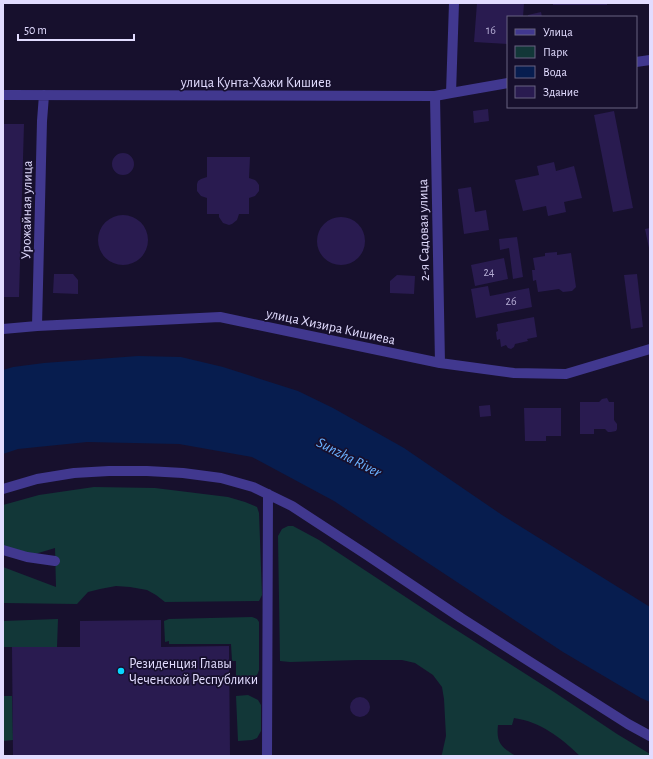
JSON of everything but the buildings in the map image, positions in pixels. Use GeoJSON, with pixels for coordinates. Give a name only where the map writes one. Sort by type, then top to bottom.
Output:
{"type":"FeatureCollection","features":[{"type":"Feature","properties":{"kind":"street"},"geometry":{"type":"LineString","coordinates":[[451,93],[454,3]]}},
{"type":"Feature","properties":{"kind":"street"},"geometry":{"type":"LineString","coordinates":[[637,62],[650,60]]}},
{"type":"Feature","properties":{"kind":"street","name":"улица Кунта-Хажи Кишиев"},"geometry":{"type":"LineString","coordinates":[[3,95],[435,96],[507,83]]}},
{"type":"Feature","properties":{"kind":"street","name":"Урожайная улица"},"geometry":{"type":"LineString","coordinates":[[37,326],[42,120],[44,95]]}},
{"type":"Feature","properties":{"kind":"street","name":"2-я Садовая улица"},"geometry":{"type":"LineString","coordinates":[[435,96],[440,363]]}},
{"type":"Feature","properties":{"kind":"street","name":"улица Хизира Кишиева"},"geometry":{"type":"LineString","coordinates":[[3,329],[220,317],[440,363],[514,373],[566,374],[650,349]]}},
{"type":"Feature","properties":{"kind":"street"},"geometry":{"type":"LineString","coordinates":[[3,489],[37,480],[74,473],[109,471],[183,473],[220,478],[253,487],[292,506],[461,618],[628,724],[650,736]]}},
{"type":"Feature","properties":{"kind":"street"},"geometry":{"type":"LineString","coordinates":[[267,756],[268,494]]}},
{"type":"Feature","properties":{"kind":"street"},"geometry":{"type":"LineString","coordinates":[[3,550],[27,557],[54,561]]}},
{"type":"Feature","properties":{"kind":"green space"},"geometry":{"type":"Polygon","coordinates":[[[94,487],[155,488],[228,497],[257,507],[259,513],[262,595],[259,601],[165,602],[147,590],[116,586],[88,592],[77,604],[3,603],[3,567],[56,587],[55,548],[35,554],[3,547],[3,505],[39,495],[94,487]]]}},
{"type":"Feature","properties":{"kind":"green space"},"geometry":{"type":"Polygon","coordinates":[[[288,526],[293,526],[319,540],[650,754],[650,756],[580,756],[550,731],[533,723],[514,718],[512,725],[498,725],[498,736],[503,747],[516,756],[441,756],[446,736],[442,687],[433,675],[415,663],[402,660],[280,661],[278,536],[282,529],[288,526]]]}},
{"type":"Feature","properties":{"kind":"green space"},"geometry":{"type":"Polygon","coordinates":[[[252,617],[257,619],[259,622],[259,670],[253,680],[250,681],[236,682],[236,661],[232,661],[231,644],[169,644],[169,641],[165,642],[164,621],[169,619],[252,617]]]}},
{"type":"Feature","properties":{"kind":"green space"},"geometry":{"type":"Polygon","coordinates":[[[58,619],[57,647],[3,647],[3,621],[58,619]]]}},
{"type":"Feature","properties":{"kind":"green space"},"geometry":{"type":"Polygon","coordinates":[[[248,695],[258,700],[261,705],[261,731],[257,738],[238,741],[236,696],[248,695]]]}},
{"type":"Feature","properties":{"kind":"green space"},"geometry":{"type":"Polygon","coordinates":[[[3,696],[12,696],[13,740],[3,741],[3,696]]]}},
{"type":"Feature","properties":{"kind":"water","name":"Sunzha River"},"geometry":{"type":"Polygon","coordinates":[[[138,356],[181,357],[223,367],[298,391],[333,408],[404,448],[502,515],[650,607],[650,702],[563,652],[334,501],[252,457],[179,444],[87,442],[18,449],[3,454],[3,370],[13,367],[44,363],[138,356]]]}},
{"type":"Feature","properties":{"kind":"place","name":"Резиденция Главы Чеченской Республики"},"geometry":{"type":"Point","coordinates":[121,671]}}]}
